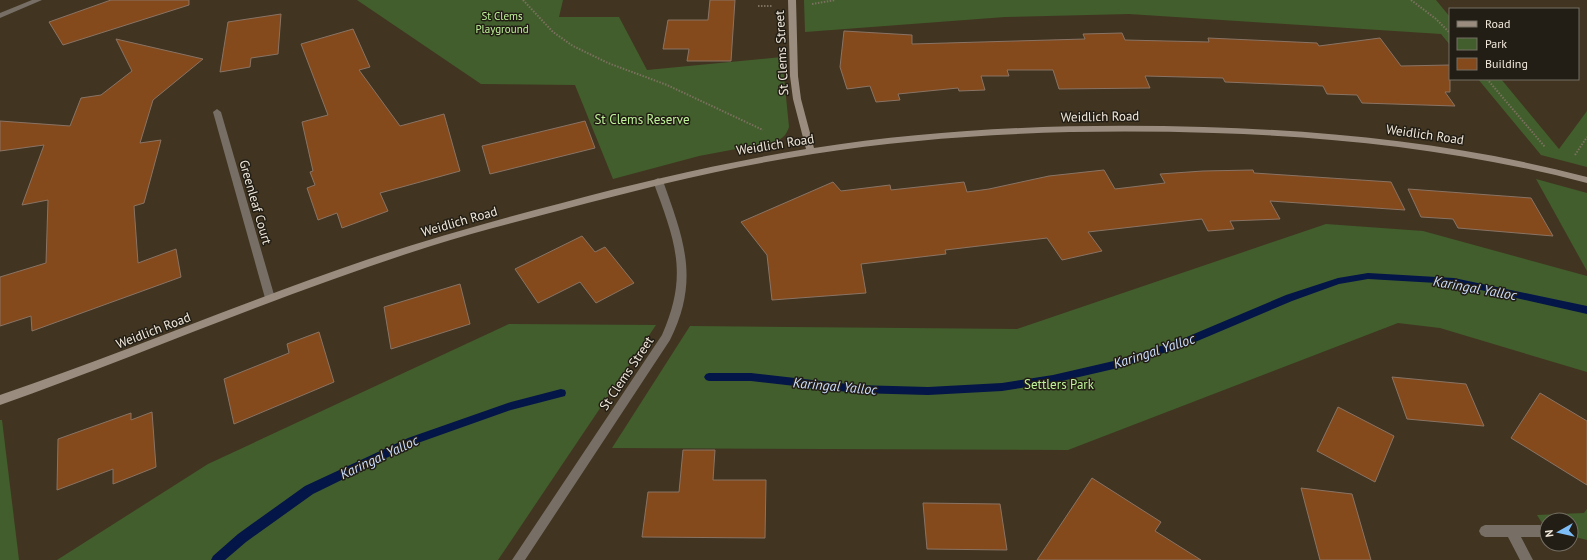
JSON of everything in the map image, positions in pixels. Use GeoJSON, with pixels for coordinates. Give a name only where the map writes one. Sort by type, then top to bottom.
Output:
{"type":"FeatureCollection","features":[{"type":"Feature","properties":{"kind":"street"},"geometry":{"type":"LineString","coordinates":[[0,16],[38,0]]}},
{"type":"Feature","properties":{"kind":"street","name":"St Clems Street"},"geometry":{"type":"LineString","coordinates":[[792,0],[794,76],[798,105],[811,151]]}},
{"type":"Feature","properties":{"kind":"street","name":"Greenleaf Court"},"geometry":{"type":"LineString","coordinates":[[217,112],[270,298]]}},
{"type":"Feature","properties":{"kind":"street","name":"Weidlich Road"},"geometry":{"type":"LineString","coordinates":[[0,400],[117,358],[270,298],[427,244],[658,181],[758,160],[811,151],[905,140],[1011,132],[1127,129],[1221,130],[1331,136],[1442,148],[1504,159],[1587,180]]}},
{"type":"Feature","properties":{"kind":"street","name":"St Clems Street"},"geometry":{"type":"LineString","coordinates":[[518,560],[666,338],[678,311],[683,282],[682,254],[658,181]]}},
{"type":"Feature","properties":{"kind":"street"},"geometry":{"type":"LineString","coordinates":[[1485,530],[1539,531]]}},
{"type":"Feature","properties":{"kind":"street"},"geometry":{"type":"LineString","coordinates":[[1511,531],[1527,560]]}},
{"type":"Feature","properties":{"kind":"path"},"geometry":{"type":"LineString","coordinates":[[523,0],[553,32],[577,48],[608,63],[667,85],[763,130]]}},
{"type":"Feature","properties":{"kind":"path"},"geometry":{"type":"LineString","coordinates":[[1411,0],[1436,19],[1449,32]]}},
{"type":"Feature","properties":{"kind":"path"},"geometry":{"type":"LineString","coordinates":[[1488,80],[1545,147]]}},
{"type":"Feature","properties":{"kind":"path"},"geometry":{"type":"LineString","coordinates":[[1575,155],[1587,137]]}},
{"type":"Feature","properties":{"kind":"green space","name":"St Clems Reserve"},"geometry":{"type":"Polygon","coordinates":[[[357,0],[563,0],[559,17],[619,17],[647,70],[782,57],[789,127],[787,133],[783,137],[774,142],[699,156],[613,179],[575,85],[481,84],[357,0]]]}},
{"type":"Feature","properties":{"kind":"green space"},"geometry":{"type":"Polygon","coordinates":[[[804,0],[1436,0],[1449,16],[1449,44],[1441,34],[1129,14],[1005,17],[805,32],[804,0]]]}},
{"type":"Feature","properties":{"kind":"green space"},"geometry":{"type":"Polygon","coordinates":[[[1479,80],[1502,80],[1559,149],[1587,111],[1587,167],[1541,155],[1479,80]]]}},
{"type":"Feature","properties":{"kind":"green space"},"geometry":{"type":"Polygon","coordinates":[[[1536,179],[1587,193],[1587,271],[1536,179]]]}},
{"type":"Feature","properties":{"kind":"green space","name":"Settlers Park"},"geometry":{"type":"Polygon","coordinates":[[[1326,224],[1423,231],[1587,276],[1587,372],[1440,328],[1398,323],[1068,450],[612,448],[690,326],[1017,329],[1326,224]]]}},
{"type":"Feature","properties":{"kind":"green space"},"geometry":{"type":"Polygon","coordinates":[[[509,324],[656,325],[498,560],[57,560],[208,464],[509,324]]]}},
{"type":"Feature","properties":{"kind":"green space"},"geometry":{"type":"Polygon","coordinates":[[[0,420],[2,420],[19,560],[0,560],[0,420]]]}},
{"type":"Feature","properties":{"kind":"green space"},"geometry":{"type":"Polygon","coordinates":[[[1587,509],[1587,540],[1579,538],[1579,513],[1584,513],[1587,509]]]}},
{"type":"Feature","properties":{"kind":"building"},"geometry":{"type":"Polygon","coordinates":[[[111,0],[189,0],[189,5],[63,45],[49,22],[111,0]]]}},
{"type":"Feature","properties":{"kind":"building"},"geometry":{"type":"Polygon","coordinates":[[[710,0],[735,0],[731,61],[687,61],[689,49],[663,49],[668,20],[708,20],[710,0]]]}},
{"type":"Feature","properties":{"kind":"building"},"geometry":{"type":"Polygon","coordinates":[[[281,14],[278,54],[251,58],[250,67],[220,72],[228,22],[281,14]]]}},
{"type":"Feature","properties":{"kind":"building"},"geometry":{"type":"Polygon","coordinates":[[[353,29],[370,67],[359,70],[400,126],[444,114],[460,171],[380,193],[388,211],[342,228],[337,213],[318,220],[307,188],[315,185],[310,172],[313,171],[302,122],[328,115],[301,44],[353,29]]]}},
{"type":"Feature","properties":{"kind":"building"},"geometry":{"type":"Polygon","coordinates":[[[844,31],[912,35],[912,44],[1085,39],[1083,34],[1122,33],[1125,40],[1209,42],[1208,38],[1317,43],[1319,46],[1380,38],[1401,66],[1449,65],[1450,92],[1445,92],[1455,106],[1362,103],[1357,95],[1327,94],[1323,86],[1225,82],[1223,78],[1145,76],[1150,88],[1059,89],[1053,70],[1007,70],[1009,76],[981,76],[985,90],[959,91],[958,88],[898,94],[900,100],[876,102],[870,86],[847,89],[840,67],[844,31]]]}},
{"type":"Feature","properties":{"kind":"building"},"geometry":{"type":"Polygon","coordinates":[[[116,39],[203,59],[153,100],[140,143],[161,140],[144,203],[134,206],[138,263],[176,249],[181,277],[32,331],[31,316],[0,326],[0,277],[46,263],[48,200],[22,205],[44,145],[0,151],[0,121],[70,126],[81,98],[101,95],[132,71],[116,39]]]}},
{"type":"Feature","properties":{"kind":"building"},"geometry":{"type":"Polygon","coordinates":[[[585,121],[595,148],[490,174],[482,146],[585,121]]]}},
{"type":"Feature","properties":{"kind":"building"},"geometry":{"type":"Polygon","coordinates":[[[1104,170],[1115,189],[1165,183],[1160,174],[1203,171],[1253,170],[1254,173],[1391,182],[1405,210],[1270,201],[1280,219],[1230,221],[1234,229],[1208,231],[1202,219],[1088,232],[1102,251],[1062,260],[1047,238],[945,250],[946,254],[861,264],[866,293],[772,300],[767,255],[741,222],[833,182],[841,191],[890,185],[891,190],[964,182],[967,192],[989,189],[1049,176],[1104,170]]]}},
{"type":"Feature","properties":{"kind":"building"},"geometry":{"type":"Polygon","coordinates":[[[1408,189],[1531,198],[1553,236],[1458,228],[1453,219],[1421,217],[1408,189]]]}},
{"type":"Feature","properties":{"kind":"building"},"geometry":{"type":"Polygon","coordinates":[[[582,236],[595,252],[605,247],[634,283],[596,303],[580,282],[538,303],[515,269],[582,236]]]}},
{"type":"Feature","properties":{"kind":"building"},"geometry":{"type":"Polygon","coordinates":[[[460,284],[470,324],[391,349],[384,307],[460,284]]]}},
{"type":"Feature","properties":{"kind":"building"},"geometry":{"type":"Polygon","coordinates":[[[319,332],[334,382],[234,424],[224,379],[289,353],[287,344],[319,332]]]}},
{"type":"Feature","properties":{"kind":"building"},"geometry":{"type":"Polygon","coordinates":[[[1392,377],[1466,384],[1484,426],[1407,419],[1392,377]]]}},
{"type":"Feature","properties":{"kind":"building"},"geometry":{"type":"Polygon","coordinates":[[[1540,393],[1587,421],[1587,485],[1511,438],[1540,393]]]}},
{"type":"Feature","properties":{"kind":"building"},"geometry":{"type":"Polygon","coordinates":[[[1338,407],[1394,436],[1375,482],[1317,451],[1338,407]]]}},
{"type":"Feature","properties":{"kind":"building"},"geometry":{"type":"Polygon","coordinates":[[[152,412],[156,467],[113,484],[113,469],[57,490],[58,439],[131,413],[131,420],[152,412]]]}},
{"type":"Feature","properties":{"kind":"building"},"geometry":{"type":"Polygon","coordinates":[[[683,450],[715,450],[713,480],[766,480],[765,538],[642,537],[648,492],[679,492],[683,450]]]}},
{"type":"Feature","properties":{"kind":"building"},"geometry":{"type":"Polygon","coordinates":[[[1092,478],[1161,522],[1155,531],[1201,560],[1037,560],[1092,478]]]}},
{"type":"Feature","properties":{"kind":"building"},"geometry":{"type":"Polygon","coordinates":[[[1301,488],[1352,494],[1371,560],[1320,560],[1301,488]]]}},
{"type":"Feature","properties":{"kind":"building"},"geometry":{"type":"Polygon","coordinates":[[[923,503],[1000,504],[1007,550],[927,549],[923,503]]]}},
{"type":"Feature","properties":{"kind":"waterway","name":"Karingal Yalloc"},"geometry":{"type":"LineString","coordinates":[[709,377],[751,377],[857,389],[928,391],[1002,387],[1053,379],[1118,364],[1185,342],[1289,298],[1338,281],[1368,276],[1454,281],[1587,310]]}},
{"type":"Feature","properties":{"kind":"waterway","name":"Karingal Yalloc"},"geometry":{"type":"LineString","coordinates":[[217,560],[242,538],[309,490],[412,441],[511,406],[561,393]]}},
{"type":"Feature","properties":{"kind":"park label","name":"St Clems Playground"},"geometry":{"type":"Point","coordinates":[502,22]}}]}
